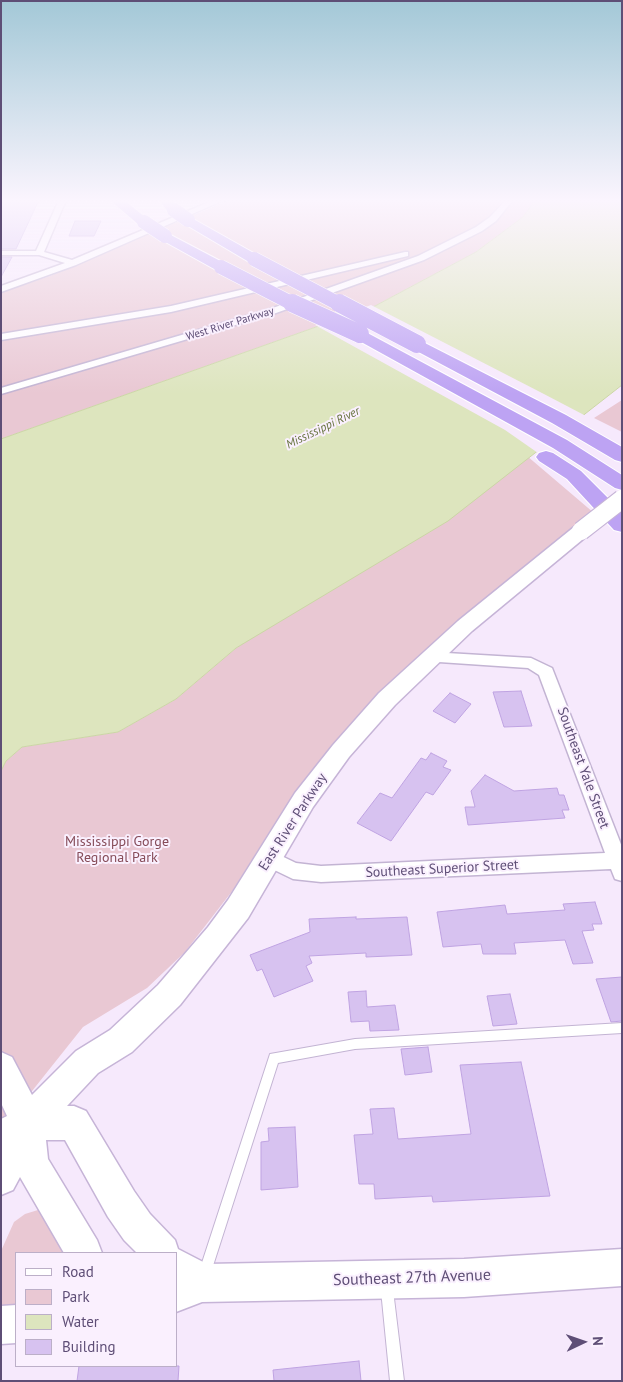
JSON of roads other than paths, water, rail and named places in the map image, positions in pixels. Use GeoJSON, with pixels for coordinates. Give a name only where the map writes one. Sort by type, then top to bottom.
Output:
{"type":"FeatureCollection","features":[{"type":"Feature","properties":{"kind":"highway"},"geometry":{"type":"LineString","coordinates":[[224,264],[261,289],[360,334],[412,363],[583,470],[622,484]]}},
{"type":"Feature","properties":{"kind":"highway"},"geometry":{"type":"LineString","coordinates":[[266,264],[559,419],[620,449]]}},
{"type":"Feature","properties":{"kind":"highway"},"geometry":{"type":"LineString","coordinates":[[583,470],[622,525]]}},
{"type":"Feature","properties":{"kind":"street"},"geometry":{"type":"LineString","coordinates":[[1,289],[69,264]]}},
{"type":"Feature","properties":{"kind":"street","name":"West River Parkway"},"geometry":{"type":"LineString","coordinates":[[1,337],[171,309],[365,264]]}},
{"type":"Feature","properties":{"kind":"street"},"geometry":{"type":"LineString","coordinates":[[383,264],[394,268]]}},
{"type":"Feature","properties":{"kind":"street","name":"West River Parkway"},"geometry":{"type":"LineString","coordinates":[[1,391],[273,311],[402,264]]}},
{"type":"Feature","properties":{"kind":"street","name":"East River Parkway"},"geometry":{"type":"LineString","coordinates":[[1,1178],[14,1130],[87,1062],[120,1041],[150,1014],[200,959],[252,887],[304,800],[341,751],[387,699],[430,657],[622,498]]}},
{"type":"Feature","properties":{"kind":"street","name":"Southeast Yale Street"},"geometry":{"type":"LineString","coordinates":[[430,657],[531,663],[539,666],[550,680],[619,867]]}},
{"type":"Feature","properties":{"kind":"street","name":"Southeast Superior Street"},"geometry":{"type":"LineString","coordinates":[[270,858],[293,871],[321,874],[619,867]]}},
{"type":"Feature","properties":{"kind":"street"},"geometry":{"type":"LineString","coordinates":[[1,1068],[14,1130],[31,1163],[83,1252]]}},
{"type":"Feature","properties":{"kind":"street"},"geometry":{"type":"LineString","coordinates":[[14,1130],[74,1123],[126,1212],[137,1227],[161,1252]]}},
{"type":"Feature","properties":{"kind":"street","name":"Southeast 27th Avenue"},"geometry":{"type":"LineString","coordinates":[[185,1281],[464,1278],[622,1268]]}},
{"type":"Feature","properties":{"kind":"street"},"geometry":{"type":"LineString","coordinates":[[1,1325],[15,1324]]}},
{"type":"Feature","properties":{"kind":"lane"},"geometry":{"type":"LineString","coordinates":[[185,1281],[274,1058],[355,1044],[622,1028]]}},
{"type":"Feature","properties":{"kind":"lane"},"geometry":{"type":"LineString","coordinates":[[386,1278],[397,1381]]}},
{"type":"Feature","properties":{"kind":"water","name":"Mississippi River"},"geometry":{"type":"Polygon","coordinates":[[[453,264],[622,264],[622,385],[448,521],[236,648],[176,699],[118,732],[22,747],[6,761],[1,771],[1,439],[375,306],[453,264]]]}},
{"type":"Feature","properties":{"kind":"park label","name":"Mississippi Gorge Regional Park"},"geometry":{"type":"Point","coordinates":[117,850]}}]}
